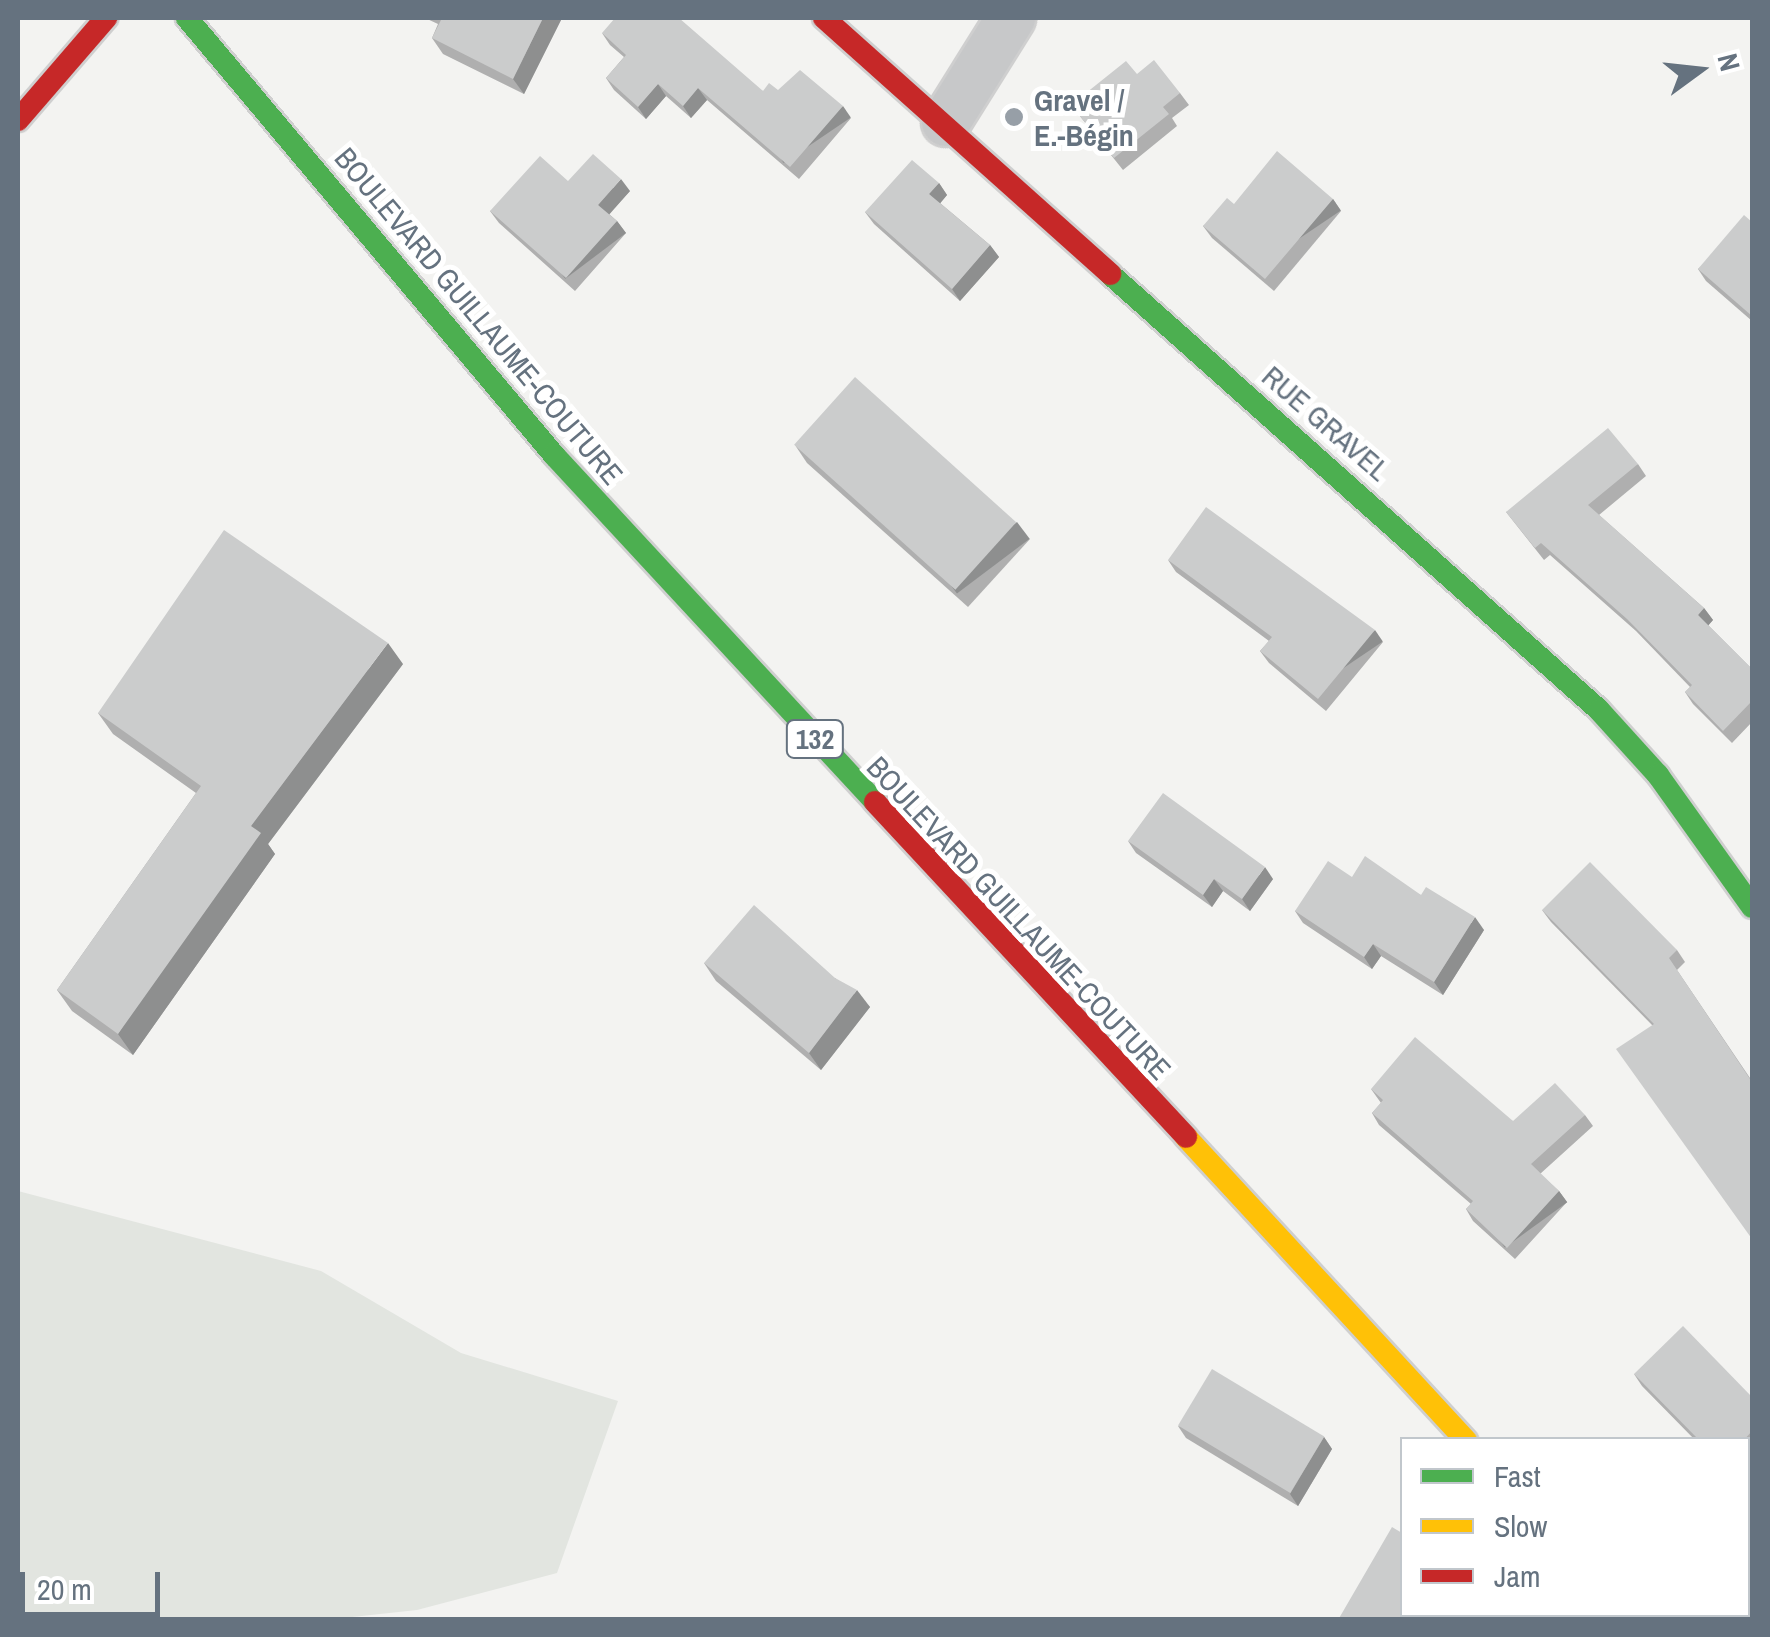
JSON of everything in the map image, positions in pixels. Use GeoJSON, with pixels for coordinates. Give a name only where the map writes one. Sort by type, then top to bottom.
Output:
{"type":"FeatureCollection","features":[{"type":"Feature","properties":{"kind":"main road"},"geometry":{"type":"LineString","coordinates":[[18,120],[106,18]]}},
{"type":"Feature","properties":{"kind":"main road","name":"BOULEVARD GUILLAUME-COUTURE"},"geometry":{"type":"LineString","coordinates":[[187,18],[554,456],[1463,1437]]}},
{"type":"Feature","properties":{"kind":"main road","name":"RUE GRAVEL"},"geometry":{"type":"LineString","coordinates":[[824,18],[946,122],[1599,710],[1658,775],[1752,906]]}},
{"type":"Feature","properties":{"kind":"street"},"geometry":{"type":"LineString","coordinates":[[946,122],[1011,18]]}},
{"type":"Feature","properties":{"kind":"shaded area"},"geometry":{"type":"Polygon","coordinates":[[[18,1191],[321,1271],[461,1353],[618,1401],[557,1573],[417,1610],[334,1619],[18,1619],[18,1191]]]}},
{"type":"Feature","properties":{"kind":"building"},"geometry":{"type":"Polygon","coordinates":[[[442,18],[543,18],[513,79],[432,38],[442,18]]]}},
{"type":"Feature","properties":{"kind":"building"},"geometry":{"type":"Polygon","coordinates":[[[615,18],[679,18],[763,91],[769,83],[778,90],[800,70],[843,106],[790,167],[698,88],[683,106],[658,84],[638,107],[606,78],[626,55],[602,33],[615,18]]]}},
{"type":"Feature","properties":{"kind":"building"},"geometry":{"type":"Polygon","coordinates":[[[1154,60],[1180,93],[1163,107],[1169,114],[1114,158],[1071,105],[1126,61],[1137,74],[1154,60]]]}},
{"type":"Feature","properties":{"kind":"building"},"geometry":{"type":"Polygon","coordinates":[[[1277,151],[1333,199],[1265,279],[1203,226],[1227,198],[1234,204],[1277,151]]]}},
{"type":"Feature","properties":{"kind":"building"},"geometry":{"type":"Polygon","coordinates":[[[593,154],[621,179],[598,205],[617,221],[566,278],[490,211],[540,156],[568,181],[593,154]]]}},
{"type":"Feature","properties":{"kind":"building"},"geometry":{"type":"Polygon","coordinates":[[[912,160],[939,183],[929,194],[990,245],[952,289],[865,212],[912,160]]]}},
{"type":"Feature","properties":{"kind":"building"},"geometry":{"type":"Polygon","coordinates":[[[1744,215],[1752,222],[1752,316],[1698,269],[1744,215]]]}},
{"type":"Feature","properties":{"kind":"building"},"geometry":{"type":"Polygon","coordinates":[[[855,377],[1016,522],[955,590],[794,445],[855,377]]]}},
{"type":"Feature","properties":{"kind":"building"},"geometry":{"type":"Polygon","coordinates":[[[1608,428],[1638,464],[1588,505],[1704,608],[1698,615],[1752,669],[1752,701],[1723,731],[1685,692],[1692,685],[1627,619],[1541,543],[1535,548],[1506,512],[1608,428]]]}},
{"type":"Feature","properties":{"kind":"building"},"geometry":{"type":"Polygon","coordinates":[[[1206,507],[1375,630],[1318,699],[1260,651],[1272,637],[1168,560],[1206,507]]]}},
{"type":"Feature","properties":{"kind":"building"},"geometry":{"type":"Polygon","coordinates":[[[224,530],[388,643],[251,826],[261,833],[118,1034],[57,990],[201,786],[98,713],[224,530]]]}},
{"type":"Feature","properties":{"kind":"building"},"geometry":{"type":"Polygon","coordinates":[[[1163,793],[1265,867],[1242,899],[1214,879],[1203,895],[1128,841],[1163,793]]]}},
{"type":"Feature","properties":{"kind":"building"},"geometry":{"type":"Polygon","coordinates":[[[1365,856],[1421,895],[1426,887],[1475,917],[1434,982],[1373,944],[1364,957],[1295,911],[1328,861],[1352,877],[1365,856]]]}},
{"type":"Feature","properties":{"kind":"building"},"geometry":{"type":"Polygon","coordinates":[[[1590,862],[1677,950],[1669,958],[1752,1082],[1752,1239],[1616,1049],[1654,1024],[1542,910],[1590,862]]]}},
{"type":"Feature","properties":{"kind":"building"},"geometry":{"type":"Polygon","coordinates":[[[754,905],[835,978],[857,990],[809,1053],[704,963],[754,905]]]}},
{"type":"Feature","properties":{"kind":"building"},"geometry":{"type":"Polygon","coordinates":[[[1415,1037],[1513,1121],[1555,1083],[1585,1115],[1531,1164],[1559,1191],[1507,1248],[1466,1209],[1473,1201],[1372,1113],[1383,1100],[1371,1089],[1415,1037]]]}},
{"type":"Feature","properties":{"kind":"building"},"geometry":{"type":"Polygon","coordinates":[[[1683,1326],[1752,1397],[1752,1431],[1747,1437],[1696,1437],[1634,1374],[1683,1326]]]}},
{"type":"Feature","properties":{"kind":"building"},"geometry":{"type":"Polygon","coordinates":[[[1212,1369],[1324,1436],[1290,1493],[1178,1426],[1212,1369]]]}},
{"type":"Feature","properties":{"kind":"building"},"geometry":{"type":"Polygon","coordinates":[[[1392,1527],[1400,1532],[1400,1617],[1446,1617],[1445,1620],[1338,1620],[1392,1527]]]}},
{"type":"Feature","properties":{"kind":"traffic: fast"},"geometry":{"type":"LineString","coordinates":[[187,18],[554,455],[875,802]]}},
{"type":"Feature","properties":{"kind":"traffic: fast"},"geometry":{"type":"LineString","coordinates":[[1110,274],[1599,710],[1658,775],[1752,907]]}},
{"type":"Feature","properties":{"kind":"traffic: slow"},"geometry":{"type":"LineString","coordinates":[[1186,1137],[1463,1437]]}},
{"type":"Feature","properties":{"kind":"traffic: jam"},"geometry":{"type":"LineString","coordinates":[[18,120],[106,18]]}},
{"type":"Feature","properties":{"kind":"traffic: jam"},"geometry":{"type":"LineString","coordinates":[[824,18],[1110,274]]}},
{"type":"Feature","properties":{"kind":"traffic: jam"},"geometry":{"type":"LineString","coordinates":[[875,802],[1186,1137]]}},
{"type":"Feature","properties":{"kind":"place","name":"Gravel / E.-Bégin"},"geometry":{"type":"Point","coordinates":[1014,117]}}]}
